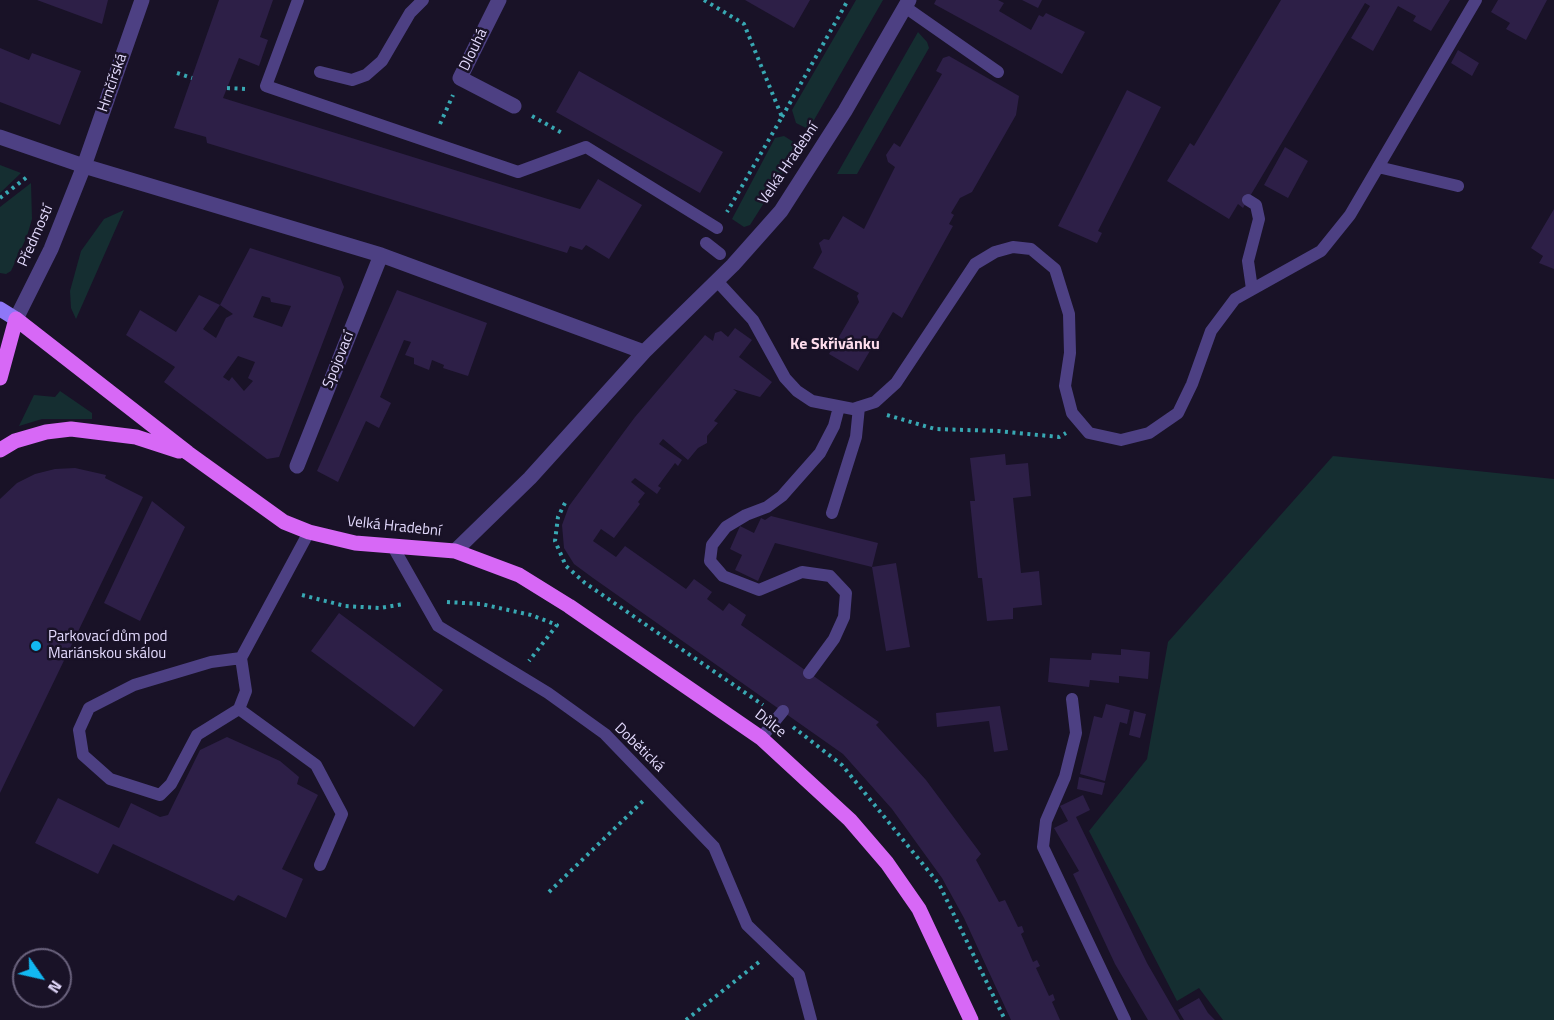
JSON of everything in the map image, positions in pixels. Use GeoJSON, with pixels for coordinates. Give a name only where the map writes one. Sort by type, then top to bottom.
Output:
{"type":"FeatureCollection","features":[{"type":"Feature","properties":{"kind":"main road"},"geometry":{"type":"LineString","coordinates":[[0,309],[16,319]]}},
{"type":"Feature","properties":{"kind":"main road","name":"Předmostí"},"geometry":{"type":"LineString","coordinates":[[0,339],[16,319]]}},
{"type":"Feature","properties":{"kind":"main road","name":"Předmostí"},"geometry":{"type":"LineString","coordinates":[[0,378],[16,319]]}},
{"type":"Feature","properties":{"kind":"main road","name":"Velká Hradební"},"geometry":{"type":"LineString","coordinates":[[16,319],[188,453],[284,522],[309,532],[355,543],[455,551]]}},
{"type":"Feature","properties":{"kind":"main road"},"geometry":{"type":"LineString","coordinates":[[0,450],[15,441],[71,429],[136,437],[188,453]]}},
{"type":"Feature","properties":{"kind":"main road","name":"Důlce"},"geometry":{"type":"LineString","coordinates":[[455,551],[519,575],[569,606],[761,738],[850,820],[887,863],[919,909],[971,1020]]}},
{"type":"Feature","properties":{"kind":"street","name":"Hrnčířská"},"geometry":{"type":"LineString","coordinates":[[84,166],[142,0]]}},
{"type":"Feature","properties":{"kind":"street","name":"Dlouhá"},"geometry":{"type":"LineString","coordinates":[[497,0],[460,78],[514,106]]}},
{"type":"Feature","properties":{"kind":"street","name":"Velká Hradební"},"geometry":{"type":"LineString","coordinates":[[455,551],[530,478],[644,352],[717,280],[781,211],[845,111],[907,4]]}},
{"type":"Feature","properties":{"kind":"street"},"geometry":{"type":"LineString","coordinates":[[0,138],[84,166],[381,255],[644,352]]}},
{"type":"Feature","properties":{"kind":"street","name":"Předmostí"},"geometry":{"type":"LineString","coordinates":[[16,319],[51,249],[84,166]]}},
{"type":"Feature","properties":{"kind":"street","name":"Spojovací"},"geometry":{"type":"LineString","coordinates":[[297,466],[381,255]]}},
{"type":"Feature","properties":{"kind":"lane"},"geometry":{"type":"LineString","coordinates":[[298,0],[266,86],[518,172],[586,147],[717,228]]}},
{"type":"Feature","properties":{"kind":"lane"},"geometry":{"type":"LineString","coordinates":[[320,72],[352,80],[366,75],[382,61],[410,13],[423,0]]}},
{"type":"Feature","properties":{"kind":"lane"},"geometry":{"type":"LineString","coordinates":[[717,280],[753,320],[785,378],[797,391],[812,401],[839,407],[859,407],[875,402],[896,383],[958,285],[975,264],[994,252],[1013,247],[1031,249],[1055,269],[1069,314],[1070,353],[1065,387],[1072,413],[1089,433],[1121,440],[1149,433],[1178,413],[1192,384],[1211,331],[1234,299],[1321,251],[1350,215],[1476,0]]}},
{"type":"Feature","properties":{"kind":"lane"},"geometry":{"type":"LineString","coordinates":[[907,4],[998,72]]}},
{"type":"Feature","properties":{"kind":"lane"},"geometry":{"type":"LineString","coordinates":[[1378,167],[1458,186]]}},
{"type":"Feature","properties":{"kind":"lane"},"geometry":{"type":"LineString","coordinates":[[1248,200],[1256,205],[1259,219],[1248,261],[1252,289]]}},
{"type":"Feature","properties":{"kind":"lane"},"geometry":{"type":"LineString","coordinates":[[706,243],[720,254]]}},
{"type":"Feature","properties":{"kind":"lane"},"geometry":{"type":"LineString","coordinates":[[809,673],[834,639],[844,617],[846,594],[830,576],[802,572],[759,590],[723,576],[710,561],[712,545],[726,527],[746,514],[767,507],[782,495],[820,453],[834,426],[839,407]]}},
{"type":"Feature","properties":{"kind":"lane"},"geometry":{"type":"LineString","coordinates":[[832,513],[856,437],[859,407]]}},
{"type":"Feature","properties":{"kind":"lane"},"geometry":{"type":"LineString","coordinates":[[241,658],[211,662],[134,684],[89,708],[79,730],[83,755],[110,779],[160,795],[171,784],[197,735],[239,709],[246,692],[241,658],[309,532]]}},
{"type":"Feature","properties":{"kind":"lane","name":"Dobětická"},"geometry":{"type":"LineString","coordinates":[[392,545],[438,626],[516,674],[605,734],[714,847],[747,925],[799,975],[811,1020]]}},
{"type":"Feature","properties":{"kind":"lane"},"geometry":{"type":"LineString","coordinates":[[1072,699],[1076,733],[1065,777],[1046,821],[1043,846],[1051,868],[1125,1020]]}},
{"type":"Feature","properties":{"kind":"lane"},"geometry":{"type":"LineString","coordinates":[[239,709],[316,765],[342,814],[320,865]]}},
{"type":"Feature","properties":{"kind":"lane"},"geometry":{"type":"LineString","coordinates":[[761,738],[783,711]]}},
{"type":"Feature","properties":{"kind":"path"},"geometry":{"type":"LineString","coordinates":[[704,0],[744,24],[782,117]]}},
{"type":"Feature","properties":{"kind":"path"},"geometry":{"type":"LineString","coordinates":[[717,228],[848,0]]}},
{"type":"Feature","properties":{"kind":"path"},"geometry":{"type":"LineString","coordinates":[[177,73],[192,78]]}},
{"type":"Feature","properties":{"kind":"path"},"geometry":{"type":"LineString","coordinates":[[432,141],[460,78]]}},
{"type":"Feature","properties":{"kind":"path"},"geometry":{"type":"LineString","coordinates":[[514,106],[586,147]]}},
{"type":"Feature","properties":{"kind":"path"},"geometry":{"type":"LineString","coordinates":[[0,198],[27,177]]}},
{"type":"Feature","properties":{"kind":"path"},"geometry":{"type":"LineString","coordinates":[[875,402],[888,415],[935,429],[1059,437],[1082,425]]}},
{"type":"Feature","properties":{"kind":"path"},"geometry":{"type":"LineString","coordinates":[[565,502],[558,517],[555,541],[566,566],[585,583]]}},
{"type":"Feature","properties":{"kind":"path"},"geometry":{"type":"LineString","coordinates":[[302,595],[345,606],[380,608],[424,601],[481,604],[531,615],[557,625],[537,652],[516,674]]}},
{"type":"Feature","properties":{"kind":"path"},"geometry":{"type":"LineString","coordinates":[[549,892],[632,810],[659,788]]}},
{"type":"Feature","properties":{"kind":"path"},"geometry":{"type":"LineString","coordinates":[[686,1020],[774,951]]}},
{"type":"Feature","properties":{"kind":"green space"},"geometry":{"type":"Polygon","coordinates":[[[856,0],[883,0],[810,127],[806,128],[796,123],[792,110],[856,0]]]}},
{"type":"Feature","properties":{"kind":"green space"},"geometry":{"type":"Polygon","coordinates":[[[918,32],[929,48],[857,174],[837,174],[918,32]]]}},
{"type":"Feature","properties":{"kind":"green space"},"geometry":{"type":"Polygon","coordinates":[[[784,136],[800,146],[750,225],[744,227],[732,219],[775,138],[784,136]]]}},
{"type":"Feature","properties":{"kind":"green space"},"geometry":{"type":"Polygon","coordinates":[[[0,165],[21,173],[0,193],[0,165]]]}},
{"type":"Feature","properties":{"kind":"green space"},"geometry":{"type":"Polygon","coordinates":[[[31,183],[32,219],[27,236],[11,271],[6,274],[0,273],[0,207],[31,183]]]}},
{"type":"Feature","properties":{"kind":"green space"},"geometry":{"type":"Polygon","coordinates":[[[124,210],[76,319],[71,308],[70,291],[81,251],[104,219],[124,210]]]}},
{"type":"Feature","properties":{"kind":"green space"},"geometry":{"type":"Polygon","coordinates":[[[60,391],[92,413],[92,419],[42,419],[19,426],[34,395],[55,397],[60,391]]]}},
{"type":"Feature","properties":{"kind":"green space"},"geometry":{"type":"Polygon","coordinates":[[[1333,456],[1554,479],[1554,1020],[1223,1020],[1199,988],[1177,1001],[1089,831],[1147,759],[1168,642],[1333,456]]]}},
{"type":"Feature","properties":{"kind":"building"},"geometry":{"type":"Polygon","coordinates":[[[37,0],[108,0],[102,24],[37,0]]]}},
{"type":"Feature","properties":{"kind":"building"},"geometry":{"type":"Polygon","coordinates":[[[219,0],[273,0],[260,37],[268,40],[259,66],[239,58],[223,98],[580,209],[598,179],[642,205],[609,259],[586,245],[582,250],[570,246],[567,253],[207,143],[206,137],[174,128],[219,0]]]}},
{"type":"Feature","properties":{"kind":"building"},"geometry":{"type":"Polygon","coordinates":[[[745,0],[810,0],[794,28],[745,0]]]}},
{"type":"Feature","properties":{"kind":"building"},"geometry":{"type":"Polygon","coordinates":[[[936,0],[998,0],[1004,3],[999,11],[1031,30],[1039,15],[1043,17],[1046,13],[1085,32],[1062,74],[934,4],[936,0]]]}},
{"type":"Feature","properties":{"kind":"building"},"geometry":{"type":"Polygon","coordinates":[[[1022,0],[1042,0],[1038,8],[1022,0]]]}},
{"type":"Feature","properties":{"kind":"building"},"geometry":{"type":"Polygon","coordinates":[[[1281,0],[1450,0],[1431,31],[1413,21],[1416,16],[1398,6],[1373,51],[1351,38],[1370,6],[1365,3],[1243,208],[1238,204],[1229,219],[1167,181],[1190,143],[1194,146],[1281,0]]]}},
{"type":"Feature","properties":{"kind":"building"},"geometry":{"type":"Polygon","coordinates":[[[1498,0],[1547,0],[1526,40],[1506,29],[1510,23],[1491,12],[1498,0]]]}},
{"type":"Feature","properties":{"kind":"building"},"geometry":{"type":"Polygon","coordinates":[[[0,48],[29,60],[32,53],[81,71],[60,125],[0,102],[0,48]]]}},
{"type":"Feature","properties":{"kind":"building"},"geometry":{"type":"Polygon","coordinates":[[[1458,50],[1479,63],[1472,76],[1451,63],[1458,50]]]}},
{"type":"Feature","properties":{"kind":"building"},"geometry":{"type":"Polygon","coordinates":[[[949,56],[1019,96],[1016,115],[972,192],[960,198],[951,213],[954,215],[949,224],[953,226],[902,318],[893,312],[858,371],[829,354],[859,302],[857,296],[859,293],[813,268],[822,252],[819,243],[824,239],[829,240],[843,216],[864,229],[895,167],[888,162],[886,155],[894,143],[900,147],[942,74],[936,71],[943,58],[949,56]]]}},
{"type":"Feature","properties":{"kind":"building"},"geometry":{"type":"Polygon","coordinates":[[[579,71],[723,152],[700,193],[556,112],[579,71]]]}},
{"type":"Feature","properties":{"kind":"building"},"geometry":{"type":"Polygon","coordinates":[[[1127,90],[1161,107],[1098,231],[1102,233],[1097,243],[1058,226],[1127,90]]]}},
{"type":"Feature","properties":{"kind":"building"},"geometry":{"type":"Polygon","coordinates":[[[1285,147],[1308,161],[1288,198],[1264,185],[1285,147]]]}},
{"type":"Feature","properties":{"kind":"building"},"geometry":{"type":"Polygon","coordinates":[[[1554,209],[1554,269],[1539,263],[1543,256],[1531,248],[1554,209]]]}},
{"type":"Feature","properties":{"kind":"building"},"geometry":{"type":"Polygon","coordinates":[[[250,248],[340,277],[344,287],[279,457],[267,459],[164,382],[175,367],[126,335],[140,310],[176,332],[199,295],[220,305],[250,248]],[[262,296],[253,317],[282,327],[291,306],[271,302],[270,298],[262,296]],[[220,305],[203,329],[216,338],[226,318],[233,314],[220,305]],[[238,356],[223,377],[229,381],[232,377],[244,391],[253,381],[248,378],[255,362],[238,356]]]}},
{"type":"Feature","properties":{"kind":"building"},"geometry":{"type":"Polygon","coordinates":[[[397,290],[487,323],[468,376],[443,368],[444,365],[432,360],[429,370],[414,364],[414,358],[405,355],[411,342],[404,340],[380,397],[391,403],[379,428],[366,421],[338,482],[317,471],[397,290]]]}},
{"type":"Feature","properties":{"kind":"building"},"geometry":{"type":"Polygon","coordinates":[[[735,328],[752,340],[739,357],[772,382],[760,397],[733,389],[737,392],[714,421],[718,423],[707,436],[707,443],[698,448],[688,460],[663,439],[659,444],[682,460],[678,466],[675,463],[658,486],[661,488],[657,494],[635,478],[631,482],[645,493],[638,502],[640,504],[614,538],[601,529],[593,541],[616,557],[625,546],[686,589],[694,579],[712,592],[707,599],[723,611],[729,603],[746,615],[741,625],[879,722],[876,725],[926,780],[981,854],[976,860],[999,902],[1005,900],[1018,927],[1022,926],[1024,932],[1021,934],[1033,962],[1037,960],[1040,966],[1036,968],[1049,996],[1053,994],[1055,1000],[1052,1002],[1060,1020],[1011,1020],[964,918],[942,878],[892,809],[843,754],[574,564],[564,548],[562,525],[569,506],[635,417],[705,335],[713,341],[715,333],[721,331],[728,337],[735,328]]]}},
{"type":"Feature","properties":{"kind":"building"},"geometry":{"type":"Polygon","coordinates":[[[1005,454],[1006,465],[1028,463],[1031,496],[1013,498],[1021,573],[1039,571],[1042,605],[1013,608],[1013,619],[987,621],[982,578],[978,578],[970,501],[975,501],[970,458],[1005,454]]]}},
{"type":"Feature","properties":{"kind":"building","name":"Parkovací dům pod Mariánskou skálou"},"geometry":{"type":"Polygon","coordinates":[[[75,468],[106,475],[105,478],[143,497],[0,793],[0,499],[17,483],[35,474],[55,469],[75,468]]]}},
{"type":"Feature","properties":{"kind":"building"},"geometry":{"type":"Polygon","coordinates":[[[152,501],[185,527],[140,621],[104,603],[152,501]]]}},
{"type":"Feature","properties":{"kind":"building"},"geometry":{"type":"Polygon","coordinates":[[[771,516],[878,543],[872,567],[775,543],[758,581],[735,570],[742,555],[730,549],[740,526],[754,533],[761,518],[765,520],[771,516]]]}},
{"type":"Feature","properties":{"kind":"building"},"geometry":{"type":"Polygon","coordinates":[[[896,563],[910,647],[886,651],[872,567],[896,563]]]}},
{"type":"Feature","properties":{"kind":"building"},"geometry":{"type":"Polygon","coordinates":[[[339,613],[443,690],[414,727],[311,651],[339,613]]]}},
{"type":"Feature","properties":{"kind":"building"},"geometry":{"type":"Polygon","coordinates":[[[1121,649],[1150,652],[1148,679],[1119,676],[1119,683],[1090,680],[1089,687],[1048,682],[1050,658],[1091,660],[1092,653],[1121,655],[1121,649]]]}},
{"type":"Feature","properties":{"kind":"building"},"geometry":{"type":"Polygon","coordinates":[[[1106,704],[1130,710],[1127,724],[1120,722],[1105,781],[1080,774],[1094,716],[1102,718],[1106,704]]]}},
{"type":"Feature","properties":{"kind":"building"},"geometry":{"type":"Polygon","coordinates":[[[1000,706],[1008,750],[994,752],[989,721],[937,727],[936,713],[1000,706]]]}},
{"type":"Feature","properties":{"kind":"building"},"geometry":{"type":"Polygon","coordinates":[[[1134,711],[1146,714],[1140,738],[1129,735],[1134,711]]]}},
{"type":"Feature","properties":{"kind":"building"},"geometry":{"type":"Polygon","coordinates":[[[227,737],[280,761],[299,777],[297,784],[318,795],[282,869],[303,879],[286,918],[238,895],[234,901],[113,844],[98,874],[35,843],[58,798],[119,828],[131,803],[160,817],[168,815],[200,750],[227,737]]]}},
{"type":"Feature","properties":{"kind":"building"},"geometry":{"type":"Polygon","coordinates":[[[1079,777],[1105,783],[1102,795],[1077,789],[1079,777]]]}},
{"type":"Feature","properties":{"kind":"building"},"geometry":{"type":"Polygon","coordinates":[[[1083,795],[1090,810],[1076,817],[1147,963],[1180,1020],[1148,1020],[1115,964],[1073,874],[1079,871],[1054,828],[1068,821],[1060,806],[1083,795]]]}},
{"type":"Feature","properties":{"kind":"building"},"geometry":{"type":"Polygon","coordinates":[[[1199,998],[1215,1020],[1184,1020],[1178,1010],[1199,998]]]}},
{"type":"Feature","properties":{"kind":"place","name":"Parkovací dům pod Mariánskou skálou"},"geometry":{"type":"Point","coordinates":[36,646]}},
{"type":"Feature","properties":{"kind":"district","name":"Ke Skřivánku"},"geometry":{"type":"Point","coordinates":[835,345]}}]}
